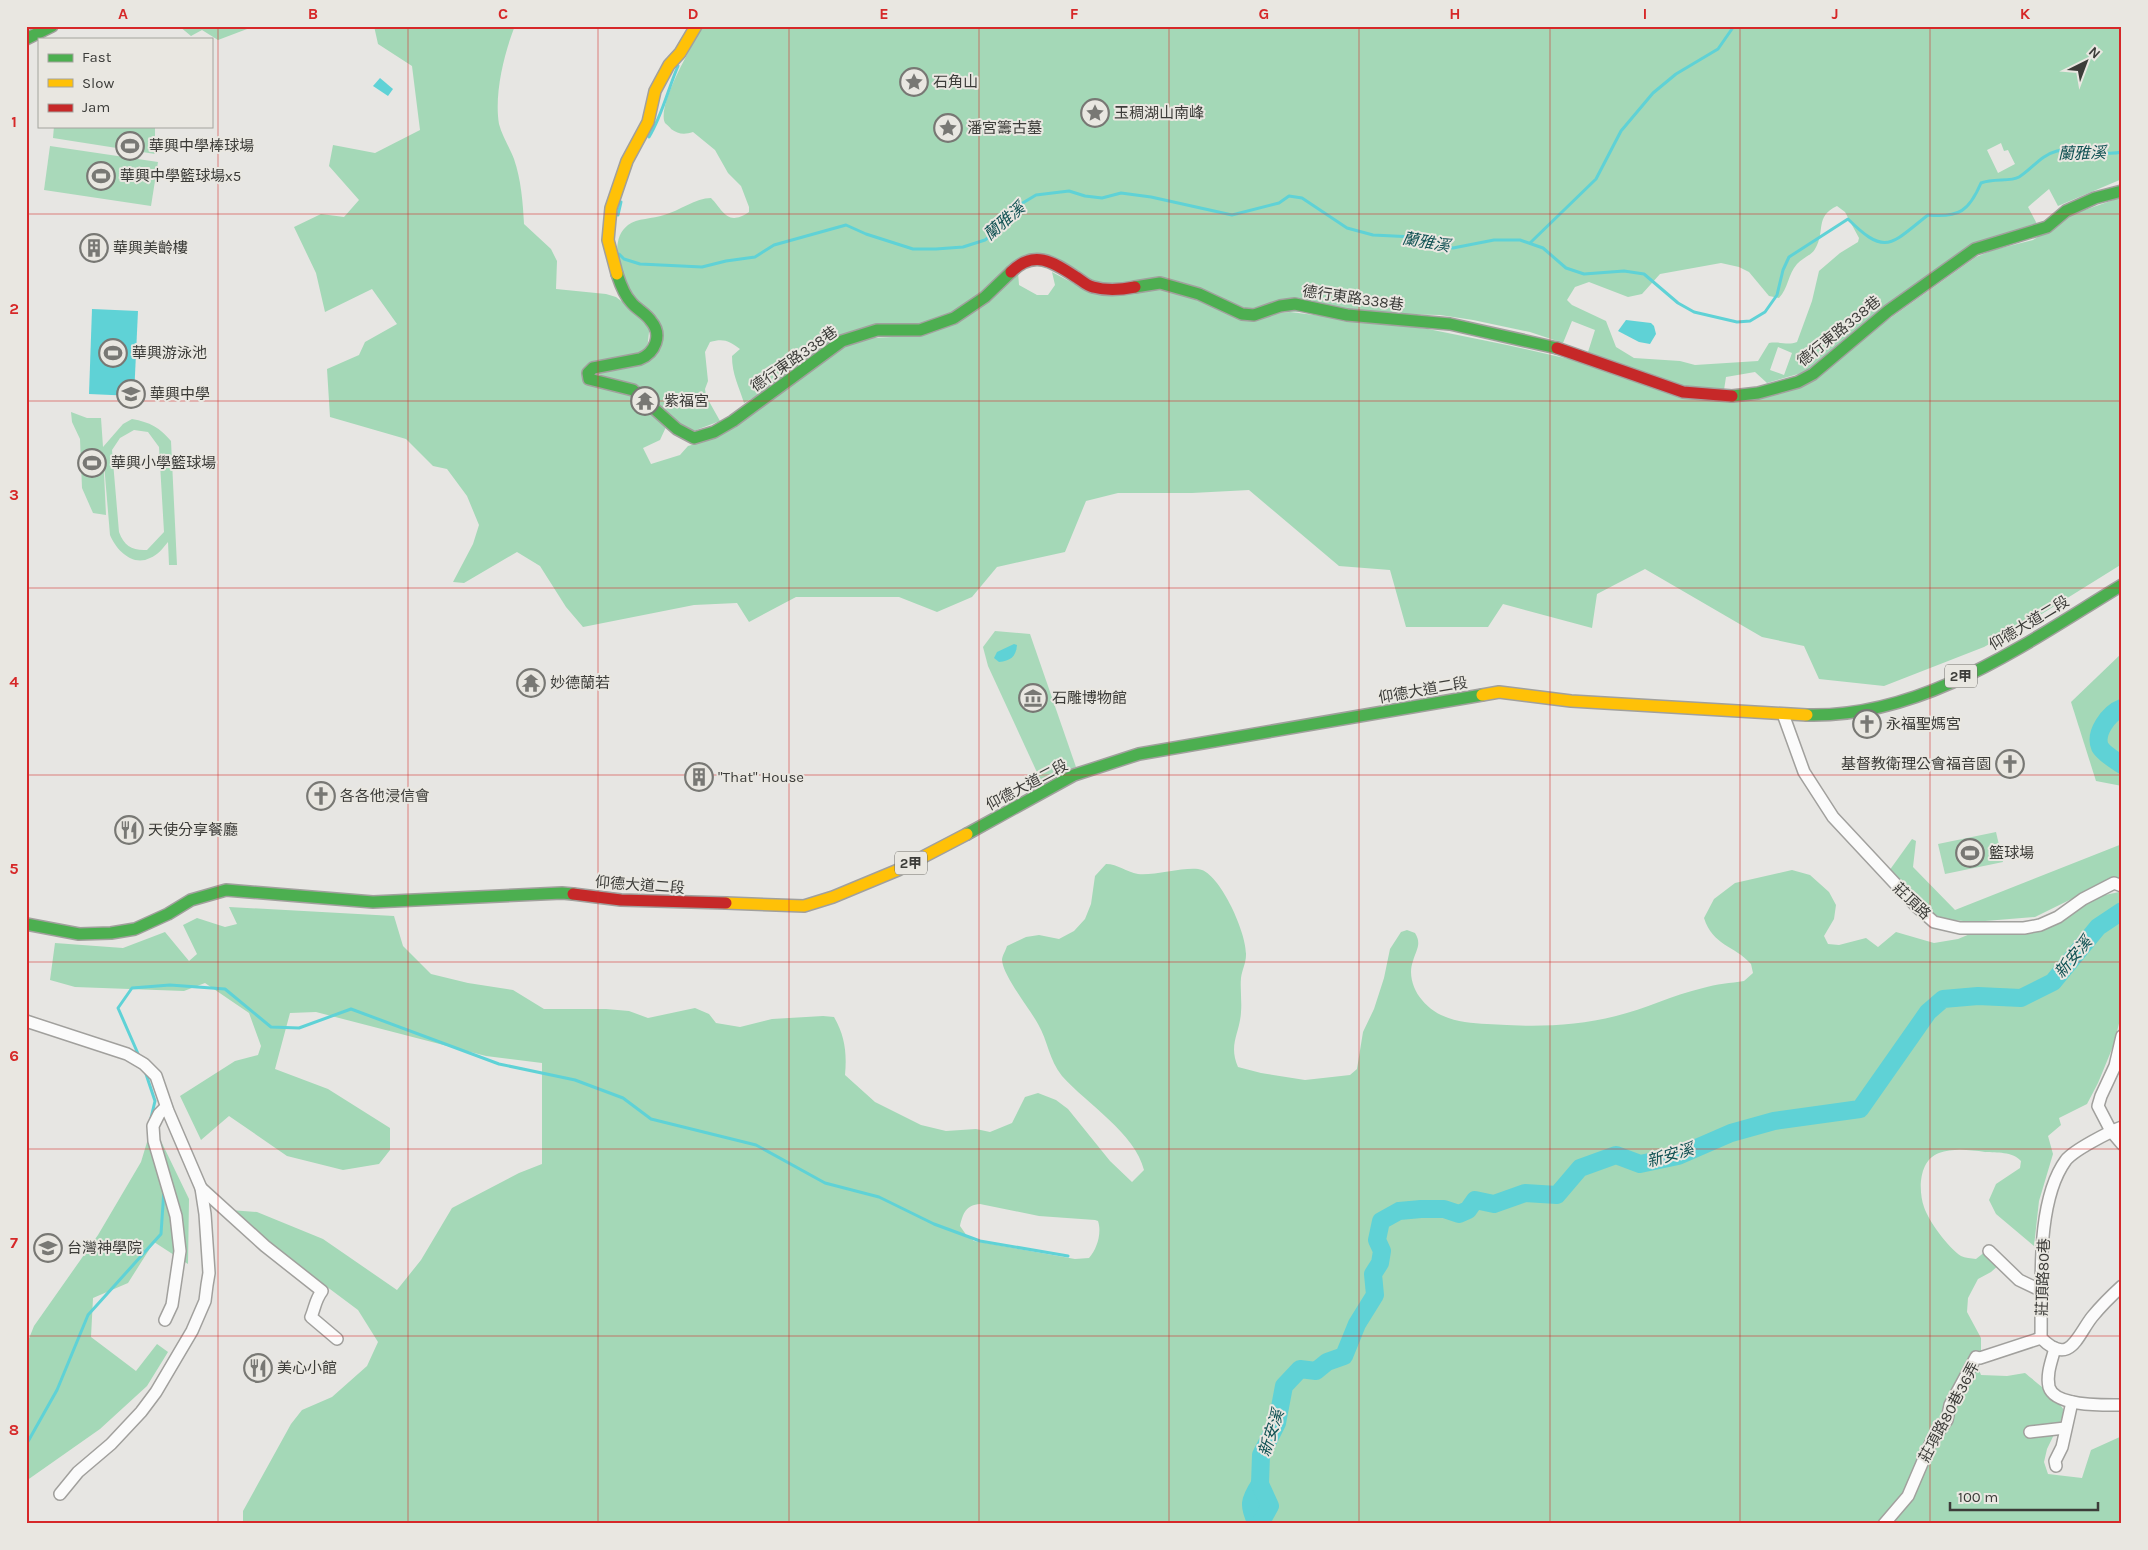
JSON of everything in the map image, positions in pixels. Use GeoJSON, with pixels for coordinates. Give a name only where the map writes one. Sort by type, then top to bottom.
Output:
{"type":"FeatureCollection","features":[{"type":"Feature","properties":{"kind":"main road"},"geometry":{"type":"LineString","coordinates":[[26,33],[32,26]]}},
{"type":"Feature","properties":{"kind":"main road"},"geometry":{"type":"LineString","coordinates":[[26,39],[52,26]]}},
{"type":"Feature","properties":{"kind":"main road","name":"德行東路338巷"},"geometry":{"type":"LineString","coordinates":[[696,26],[680,53],[669,65],[655,91],[648,122],[627,161],[611,208],[608,240],[618,277],[631,303],[655,326],[656,345],[647,356],[633,362],[593,368],[588,371],[588,376],[597,383],[620,385],[634,391],[677,430],[694,438],[714,432],[733,420],[842,341],[877,330],[920,330],[954,318],[972,308],[1016,267],[1026,261],[1036,259],[1049,261],[1061,267],[1091,287],[1117,291],[1151,283],[1160,283],[1199,294],[1242,314],[1254,315],[1280,306],[1295,304],[1346,316],[1450,324],[1558,347],[1684,392],[1729,396],[1758,393],[1798,382],[1813,374],[1888,311],[1975,249],[2047,226],[2066,211],[2095,198],[2122,191]]}},
{"type":"Feature","properties":{"kind":"main road","name":"仰德大道二段"},"geometry":{"type":"LineString","coordinates":[[26,924],[79,934],[111,933],[135,929],[168,914],[191,900],[226,890],[373,902],[562,893],[621,900],[804,906],[841,894],[898,870],[1031,800],[1074,775],[1139,754],[1499,692],[1571,701],[1783,714],[1823,715],[1878,707],[1916,697],[2002,658],[2122,585]]}},
{"type":"Feature","properties":{"kind":"street","name":"莊頂路"},"geometry":{"type":"LineString","coordinates":[[1783,714],[1804,772],[1833,816],[1910,901],[1934,922],[1960,928],[2024,928],[2040,925],[2058,917],[2114,883],[2122,886]]}},
{"type":"Feature","properties":{"kind":"street"},"geometry":{"type":"LineString","coordinates":[[26,1021],[127,1054],[144,1064],[156,1076],[166,1107],[201,1188],[205,1214],[209,1273],[205,1301],[199,1317],[164,1378],[141,1412],[111,1444],[78,1472],[60,1494]]}},
{"type":"Feature","properties":{"kind":"street"},"geometry":{"type":"LineString","coordinates":[[2122,1036],[2115,1066],[2098,1106],[2116,1129],[2122,1144]]}},
{"type":"Feature","properties":{"kind":"street"},"geometry":{"type":"LineString","coordinates":[[166,1107],[159,1114],[153,1126],[154,1141],[176,1216],[180,1250],[172,1305],[166,1320]]}},
{"type":"Feature","properties":{"kind":"street","name":"莊頂路80巷"},"geometry":{"type":"LineString","coordinates":[[2055,1348],[2041,1338],[2046,1207],[2067,1159],[2116,1129]]}},
{"type":"Feature","properties":{"kind":"street"},"geometry":{"type":"LineString","coordinates":[[201,1188],[265,1246],[322,1291],[315,1299],[314,1311],[311,1317],[337,1339]]}},
{"type":"Feature","properties":{"kind":"street"},"geometry":{"type":"LineString","coordinates":[[1989,1251],[2019,1280],[2042,1291]]}},
{"type":"Feature","properties":{"kind":"street"},"geometry":{"type":"LineString","coordinates":[[2122,1286],[2091,1319],[2075,1344],[2065,1350],[2055,1348],[2050,1368],[2050,1388],[2054,1393],[2072,1402],[2090,1405],[2122,1405]]}},
{"type":"Feature","properties":{"kind":"street","name":"莊項路80巷36弄"},"geometry":{"type":"LineString","coordinates":[[1884,1524],[1908,1496],[1932,1440],[1946,1420],[1950,1405],[1976,1357],[1980,1358],[2041,1338]]}},
{"type":"Feature","properties":{"kind":"street"},"geometry":{"type":"LineString","coordinates":[[2056,1466],[2055,1461],[2062,1447],[2072,1402]]}},
{"type":"Feature","properties":{"kind":"street"},"geometry":{"type":"LineString","coordinates":[[2030,1432],[2065,1428]]}},
{"type":"Feature","properties":{"kind":"green space"},"geometry":{"type":"Polygon","coordinates":[[[179,26],[255,26],[218,40],[202,30],[191,36],[179,26]]]}},
{"type":"Feature","properties":{"kind":"green space"},"geometry":{"type":"Polygon","coordinates":[[[374,26],[515,26],[501,74],[498,113],[500,128],[514,159],[518,175],[524,224],[551,249],[557,261],[556,289],[606,294],[616,297],[650,323],[647,350],[587,368],[628,393],[666,427],[660,440],[643,448],[651,464],[680,455],[688,446],[705,441],[850,343],[871,338],[913,336],[1018,272],[1019,285],[1037,295],[1048,295],[1055,285],[1052,272],[1086,290],[1161,286],[1239,317],[1290,312],[1428,329],[1507,345],[1591,364],[1686,399],[1769,396],[1875,329],[1976,257],[1993,250],[2033,240],[2073,214],[2122,197],[2122,564],[2027,623],[1984,647],[1884,686],[1819,679],[1804,646],[1762,637],[1645,569],[1597,594],[1592,628],[1503,604],[1488,627],[1406,627],[1390,570],[1339,566],[1249,490],[1192,493],[1118,493],[1086,501],[1065,552],[997,567],[972,597],[937,612],[899,597],[796,597],[749,622],[737,603],[694,605],[583,627],[566,607],[540,566],[517,552],[464,583],[453,582],[473,544],[479,525],[467,496],[447,469],[433,466],[406,439],[330,417],[327,369],[359,355],[365,342],[397,324],[372,289],[325,312],[316,273],[294,227],[321,214],[344,217],[359,200],[329,166],[333,145],[375,153],[420,130],[412,66],[378,44],[374,26]]]}},
{"type":"Feature","properties":{"kind":"green space"},"geometry":{"type":"Polygon","coordinates":[[[703,26],[2122,26],[2122,179],[2058,206],[2049,189],[2028,207],[2037,224],[1973,245],[1812,370],[1767,383],[1755,372],[1726,377],[1724,390],[1687,389],[1588,352],[1595,330],[1572,321],[1563,343],[1530,332],[1440,315],[1253,311],[1201,291],[1120,288],[1093,283],[1040,253],[966,308],[913,327],[885,324],[744,403],[734,375],[732,363],[732,356],[740,349],[726,341],[710,342],[705,352],[708,381],[705,389],[706,396],[720,421],[691,432],[593,370],[659,346],[634,303],[620,267],[617,251],[620,236],[628,225],[636,221],[670,213],[693,202],[711,198],[722,212],[730,217],[735,218],[749,212],[741,186],[728,173],[715,150],[693,132],[679,133],[665,123],[666,103],[671,89],[703,26]],[[2001,143],[1987,150],[1998,173],[2015,164],[2008,150],[2004,151],[2001,143]],[[1837,206],[1830,210],[1823,220],[1815,249],[1794,268],[1779,298],[1769,296],[1749,272],[1739,267],[1721,263],[1660,274],[1642,294],[1628,297],[1589,282],[1575,287],[1567,300],[1572,305],[1606,321],[1616,347],[1634,358],[1680,361],[1695,365],[1758,361],[1769,343],[1790,344],[1797,342],[1812,301],[1819,271],[1840,253],[1858,242],[1859,238],[1845,212],[1837,206]],[[1778,347],[1770,370],[1784,375],[1792,353],[1778,347]]]}},
{"type":"Feature","properties":{"kind":"green space","name":"華興中學棒球場"},"geometry":{"type":"Polygon","coordinates":[[[54,128],[155,128],[155,154],[53,138],[54,128]]]}},
{"type":"Feature","properties":{"kind":"green space","name":"華興中學籃球場x5"},"geometry":{"type":"Polygon","coordinates":[[[50,146],[158,162],[151,206],[44,190],[50,146]]]}},
{"type":"Feature","properties":{"kind":"green space"},"geometry":{"type":"Polygon","coordinates":[[[71,412],[87,418],[101,418],[103,447],[123,424],[132,419],[154,426],[171,441],[177,565],[169,565],[168,542],[155,555],[144,560],[131,559],[116,546],[110,535],[103,452],[106,515],[93,513],[82,488],[80,439],[72,422],[71,412]],[[134,430],[120,438],[112,450],[119,532],[126,544],[142,550],[147,550],[164,532],[159,447],[148,432],[134,430]]]}},
{"type":"Feature","properties":{"kind":"green space"},"geometry":{"type":"Polygon","coordinates":[[[995,631],[1030,634],[1076,767],[1041,781],[988,666],[983,647],[995,631]]]}},
{"type":"Feature","properties":{"kind":"green space"},"geometry":{"type":"Polygon","coordinates":[[[2122,653],[2122,786],[2096,781],[2071,702],[2122,653]]]}},
{"type":"Feature","properties":{"kind":"green space","name":"籃球場"},"geometry":{"type":"Polygon","coordinates":[[[1996,832],[2003,862],[1945,874],[1938,844],[1996,832]]]}},
{"type":"Feature","properties":{"kind":"green space"},"geometry":{"type":"Polygon","coordinates":[[[1912,839],[1916,841],[1913,867],[1955,910],[2122,844],[2122,878],[2112,879],[2035,917],[1973,922],[1944,919],[1931,913],[1889,871],[1912,839]]]}},
{"type":"Feature","properties":{"kind":"green space"},"geometry":{"type":"Polygon","coordinates":[[[1106,864],[1138,874],[1197,869],[1210,875],[1232,908],[1245,946],[1246,958],[1241,978],[1241,1012],[1234,1045],[1235,1059],[1238,1067],[1261,1073],[1305,1080],[1350,1075],[1357,1069],[1363,1032],[1374,1009],[1384,978],[1390,949],[1401,932],[1407,930],[1415,933],[1418,940],[1418,947],[1411,971],[1414,987],[1428,1007],[1444,1016],[1469,1023],[1520,1026],[1552,1025],[1600,1020],[1638,1010],[1692,991],[1744,981],[1753,973],[1751,964],[1718,940],[1704,918],[1714,899],[1735,883],[1792,870],[1810,875],[1829,892],[1836,905],[1834,919],[1824,936],[1828,944],[1839,945],[1866,938],[1878,947],[1896,932],[1934,943],[1958,939],[1970,934],[2018,934],[2105,895],[2119,892],[2122,894],[2122,1011],[2114,1044],[2087,1104],[2059,1118],[2061,1125],[2048,1136],[2053,1154],[2039,1201],[2034,1246],[1996,1214],[1989,1200],[1996,1184],[2020,1168],[2021,1161],[2013,1156],[2004,1153],[1962,1150],[1950,1150],[1939,1153],[1927,1162],[1922,1176],[1921,1192],[1926,1213],[1934,1227],[1950,1247],[1966,1258],[1976,1259],[1986,1251],[2000,1264],[1991,1272],[1978,1279],[1968,1298],[1967,1312],[1981,1338],[1981,1351],[1976,1362],[1981,1375],[2007,1376],[2025,1373],[2047,1392],[2065,1412],[2047,1449],[2044,1462],[2048,1474],[2082,1478],[2091,1450],[2122,1436],[2122,1524],[243,1524],[243,1511],[291,1424],[302,1410],[332,1397],[367,1366],[378,1342],[358,1310],[267,1242],[230,1210],[257,1212],[323,1239],[397,1290],[421,1260],[452,1208],[519,1173],[542,1164],[542,1063],[486,1056],[316,1012],[290,1013],[275,1069],[328,1089],[390,1128],[390,1150],[379,1164],[343,1170],[287,1156],[229,1116],[201,1140],[180,1096],[235,1061],[258,1055],[261,1046],[249,1013],[205,983],[184,991],[75,987],[50,980],[55,943],[123,948],[165,932],[189,961],[197,954],[183,925],[197,918],[225,927],[237,924],[229,907],[394,916],[403,946],[431,974],[468,983],[513,990],[544,1009],[606,1009],[629,1011],[648,1018],[695,1008],[709,1014],[716,1023],[740,1027],[772,1019],[834,1017],[841,1031],[844,1045],[846,1059],[845,1075],[875,1102],[921,1125],[946,1131],[976,1129],[990,1132],[1012,1123],[1025,1097],[1038,1093],[1056,1100],[1068,1109],[1110,1161],[1132,1182],[1144,1170],[1139,1156],[1121,1131],[1062,1076],[1051,1057],[1041,1030],[1007,975],[1002,960],[1007,946],[1026,937],[1039,935],[1059,939],[1074,931],[1085,919],[1091,904],[1095,876],[1106,864]],[[980,1204],[971,1206],[966,1210],[960,1226],[967,1236],[974,1241],[1075,1259],[1089,1258],[1098,1241],[1098,1221],[1039,1216],[980,1204]]]}},
{"type":"Feature","properties":{"kind":"green space"},"geometry":{"type":"Polygon","coordinates":[[[154,1119],[160,1139],[189,1199],[188,1264],[154,1242],[128,1283],[93,1298],[91,1337],[136,1371],[157,1344],[168,1352],[147,1386],[100,1429],[26,1481],[26,1346],[34,1326],[98,1235],[141,1162],[154,1119]]]}},
{"type":"Feature","properties":{"kind":"water"},"geometry":{"type":"Polygon","coordinates":[[[380,78],[393,89],[388,96],[373,86],[380,78]]]}},
{"type":"Feature","properties":{"kind":"water","name":"華興游泳池"},"geometry":{"type":"Polygon","coordinates":[[[92,309],[138,311],[134,396],[89,394],[92,309]]]}},
{"type":"Feature","properties":{"kind":"water"},"geometry":{"type":"Polygon","coordinates":[[[1626,320],[1651,323],[1654,326],[1656,334],[1650,344],[1639,342],[1618,331],[1626,320]]]}},
{"type":"Feature","properties":{"kind":"water"},"geometry":{"type":"Polygon","coordinates":[[[1014,644],[1017,645],[1012,658],[999,662],[994,658],[997,652],[1014,644]]]}},
{"type":"Feature","properties":{"kind":"waterway","name":"蘭雅溪"},"geometry":{"type":"LineString","coordinates":[[1530,243],[1596,179],[1621,131],[1653,93],[1676,74],[1718,49],[1734,26]]}},
{"type":"Feature","properties":{"kind":"waterway","name":"蘭雅溪"},"geometry":{"type":"LineString","coordinates":[[649,137],[654,129],[678,66]]}},
{"type":"Feature","properties":{"kind":"waterway","name":"蘭雅溪"},"geometry":{"type":"LineString","coordinates":[[619,254],[624,259],[640,264],[702,267],[755,257],[774,245],[846,225],[866,234],[913,249],[963,247],[985,240],[1003,227],[1016,207],[1036,195],[1069,191],[1085,196],[1102,198],[1121,193],[1151,197],[1232,215],[1279,203],[1289,196],[1302,198],[1347,228],[1373,235],[1414,237],[1435,245],[1453,248],[1494,240],[1520,240],[1543,248],[1566,268],[1584,274],[1624,271],[1644,274],[1678,303],[1694,312],[1737,322],[1750,321],[1765,312],[1777,295],[1783,270],[1789,257],[1848,219],[1871,238],[1880,242],[1888,242],[1905,233],[1928,215],[1948,215],[1962,211],[1977,193],[1981,183],[2019,177],[2051,153],[2065,150],[2106,153],[2122,152]]}},
{"type":"Feature","properties":{"kind":"waterway","name":"蘭雅溪"},"geometry":{"type":"LineString","coordinates":[[618,215],[621,202]]}},
{"type":"Feature","properties":{"kind":"waterway","name":"新安溪"},"geometry":{"type":"LineString","coordinates":[[2122,708],[2112,714],[2104,724],[2099,736],[2100,747],[2122,765]]}},
{"type":"Feature","properties":{"kind":"waterway","name":"新安溪"},"geometry":{"type":"LineString","coordinates":[[1260,1524],[1270,1506],[1260,1484],[1261,1455],[1277,1423],[1284,1386],[1300,1369],[1316,1371],[1327,1362],[1344,1356],[1357,1324],[1375,1295],[1373,1274],[1380,1263],[1382,1251],[1377,1240],[1381,1221],[1399,1211],[1444,1209],[1459,1214],[1468,1210],[1475,1200],[1494,1204],[1525,1193],[1557,1195],[1580,1168],[1616,1155],[1640,1164],[1678,1156],[1731,1133],[1774,1121],[1860,1109],[1928,1012],[1943,999],[1978,996],[2021,998],[2053,982],[2098,927],[2122,911]]}},
{"type":"Feature","properties":{"kind":"waterway"},"geometry":{"type":"LineString","coordinates":[[139,1056],[118,1008],[132,988],[170,985],[225,989],[271,1027],[299,1028],[351,1009],[499,1064],[575,1080],[623,1098],[651,1119],[756,1145],[825,1183],[879,1197],[934,1224],[980,1241],[1068,1256]]}},
{"type":"Feature","properties":{"kind":"waterway"},"geometry":{"type":"LineString","coordinates":[[145,1071],[155,1101],[151,1118]]}},
{"type":"Feature","properties":{"kind":"waterway"},"geometry":{"type":"LineString","coordinates":[[26,1445],[57,1390],[88,1315],[161,1234],[164,1189]]}},
{"type":"Feature","properties":{"kind":"waterway","name":"新安溪"},"geometry":{"type":"LineString","coordinates":[[1257,1524],[1252,1512],[1251,1503],[1260,1484]]}},
{"type":"Feature","properties":{"kind":"traffic: fast"},"geometry":{"type":"LineString","coordinates":[[26,39],[52,26]]}},
{"type":"Feature","properties":{"kind":"traffic: fast"},"geometry":{"type":"LineString","coordinates":[[1732,396],[1758,393],[1798,382],[1813,374],[1888,311],[1975,249],[2047,227],[2066,211],[2095,198],[2122,191]]}},
{"type":"Feature","properties":{"kind":"traffic: fast"},"geometry":{"type":"LineString","coordinates":[[617,274],[622,289],[629,299],[655,326],[656,343],[650,352],[640,359],[593,368],[588,373],[589,379],[633,390],[677,429],[694,438],[714,432],[733,421],[842,341],[877,330],[920,330],[954,318],[985,297],[1011,272]]}},
{"type":"Feature","properties":{"kind":"traffic: fast"},"geometry":{"type":"LineString","coordinates":[[1135,287],[1160,283],[1199,294],[1242,314],[1254,315],[1280,306],[1295,304],[1347,315],[1450,324],[1557,348]]}},
{"type":"Feature","properties":{"kind":"traffic: fast"},"geometry":{"type":"LineString","coordinates":[[1807,715],[1850,713],[1892,704],[1933,690],[1972,673],[2011,652],[2122,585]]}},
{"type":"Feature","properties":{"kind":"traffic: fast"},"geometry":{"type":"LineString","coordinates":[[967,834],[1074,775],[1139,754],[1482,695]]}},
{"type":"Feature","properties":{"kind":"traffic: fast"},"geometry":{"type":"LineString","coordinates":[[26,924],[79,934],[111,933],[135,929],[168,914],[191,900],[226,890],[373,902],[573,894]]}},
{"type":"Feature","properties":{"kind":"traffic: slow"},"geometry":{"type":"LineString","coordinates":[[617,274],[608,240],[611,208],[627,161],[648,122],[655,91],[669,65],[680,53],[696,26]]}},
{"type":"Feature","properties":{"kind":"traffic: slow"},"geometry":{"type":"LineString","coordinates":[[1482,695],[1499,692],[1571,701],[1807,715]]}},
{"type":"Feature","properties":{"kind":"traffic: slow"},"geometry":{"type":"LineString","coordinates":[[726,903],[804,906],[833,897],[898,870],[967,834]]}},
{"type":"Feature","properties":{"kind":"traffic: jam"},"geometry":{"type":"LineString","coordinates":[[1011,272],[1019,265],[1028,261],[1044,260],[1091,286],[1114,290],[1135,287]]}},
{"type":"Feature","properties":{"kind":"traffic: jam"},"geometry":{"type":"LineString","coordinates":[[1557,348],[1683,392],[1732,396]]}},
{"type":"Feature","properties":{"kind":"traffic: jam"},"geometry":{"type":"LineString","coordinates":[[573,894],[621,900],[726,903]]}},
{"type":"Feature","properties":{"kind":"place","name":"石角山"},"geometry":{"type":"Point","coordinates":[914,82]}},
{"type":"Feature","properties":{"kind":"place","name":"玉稠湖山南峰"},"geometry":{"type":"Point","coordinates":[1095,113]}},
{"type":"Feature","properties":{"kind":"place","name":"潘宮籌古墓"},"geometry":{"type":"Point","coordinates":[948,128]}},
{"type":"Feature","properties":{"kind":"place","name":"華興中學棒球場"},"geometry":{"type":"Point","coordinates":[130,146]}},
{"type":"Feature","properties":{"kind":"place","name":"華興中學籃球場x5"},"geometry":{"type":"Point","coordinates":[101,176]}},
{"type":"Feature","properties":{"kind":"place","name":"華興美齡樓"},"geometry":{"type":"Point","coordinates":[94,248]}},
{"type":"Feature","properties":{"kind":"place","name":"華興游泳池"},"geometry":{"type":"Point","coordinates":[113,353]}},
{"type":"Feature","properties":{"kind":"place","name":"華興中學"},"geometry":{"type":"Point","coordinates":[131,394]}},
{"type":"Feature","properties":{"kind":"place","name":"紫福宮"},"geometry":{"type":"Point","coordinates":[645,401]}},
{"type":"Feature","properties":{"kind":"place","name":"華興小學籃球場"},"geometry":{"type":"Point","coordinates":[92,463]}},
{"type":"Feature","properties":{"kind":"place","name":"妙德蘭若"},"geometry":{"type":"Point","coordinates":[531,683]}},
{"type":"Feature","properties":{"kind":"place","name":"石雕博物館"},"geometry":{"type":"Point","coordinates":[1033,698]}},
{"type":"Feature","properties":{"kind":"place","name":"永福聖媽宮"},"geometry":{"type":"Point","coordinates":[1867,724]}},
{"type":"Feature","properties":{"kind":"place","name":"基督教衛理公會福音園"},"geometry":{"type":"Point","coordinates":[2010,764]}},
{"type":"Feature","properties":{"kind":"place","name":"\"That\" House"},"geometry":{"type":"Point","coordinates":[699,777]}},
{"type":"Feature","properties":{"kind":"place","name":"各各他浸信會"},"geometry":{"type":"Point","coordinates":[321,796]}},
{"type":"Feature","properties":{"kind":"place","name":"天使分享餐廳"},"geometry":{"type":"Point","coordinates":[129,830]}},
{"type":"Feature","properties":{"kind":"place","name":"籃球場"},"geometry":{"type":"Point","coordinates":[1970,853]}},
{"type":"Feature","properties":{"kind":"place","name":"台灣神學院"},"geometry":{"type":"Point","coordinates":[48,1248]}},
{"type":"Feature","properties":{"kind":"place","name":"美心小館"},"geometry":{"type":"Point","coordinates":[258,1368]}}]}
